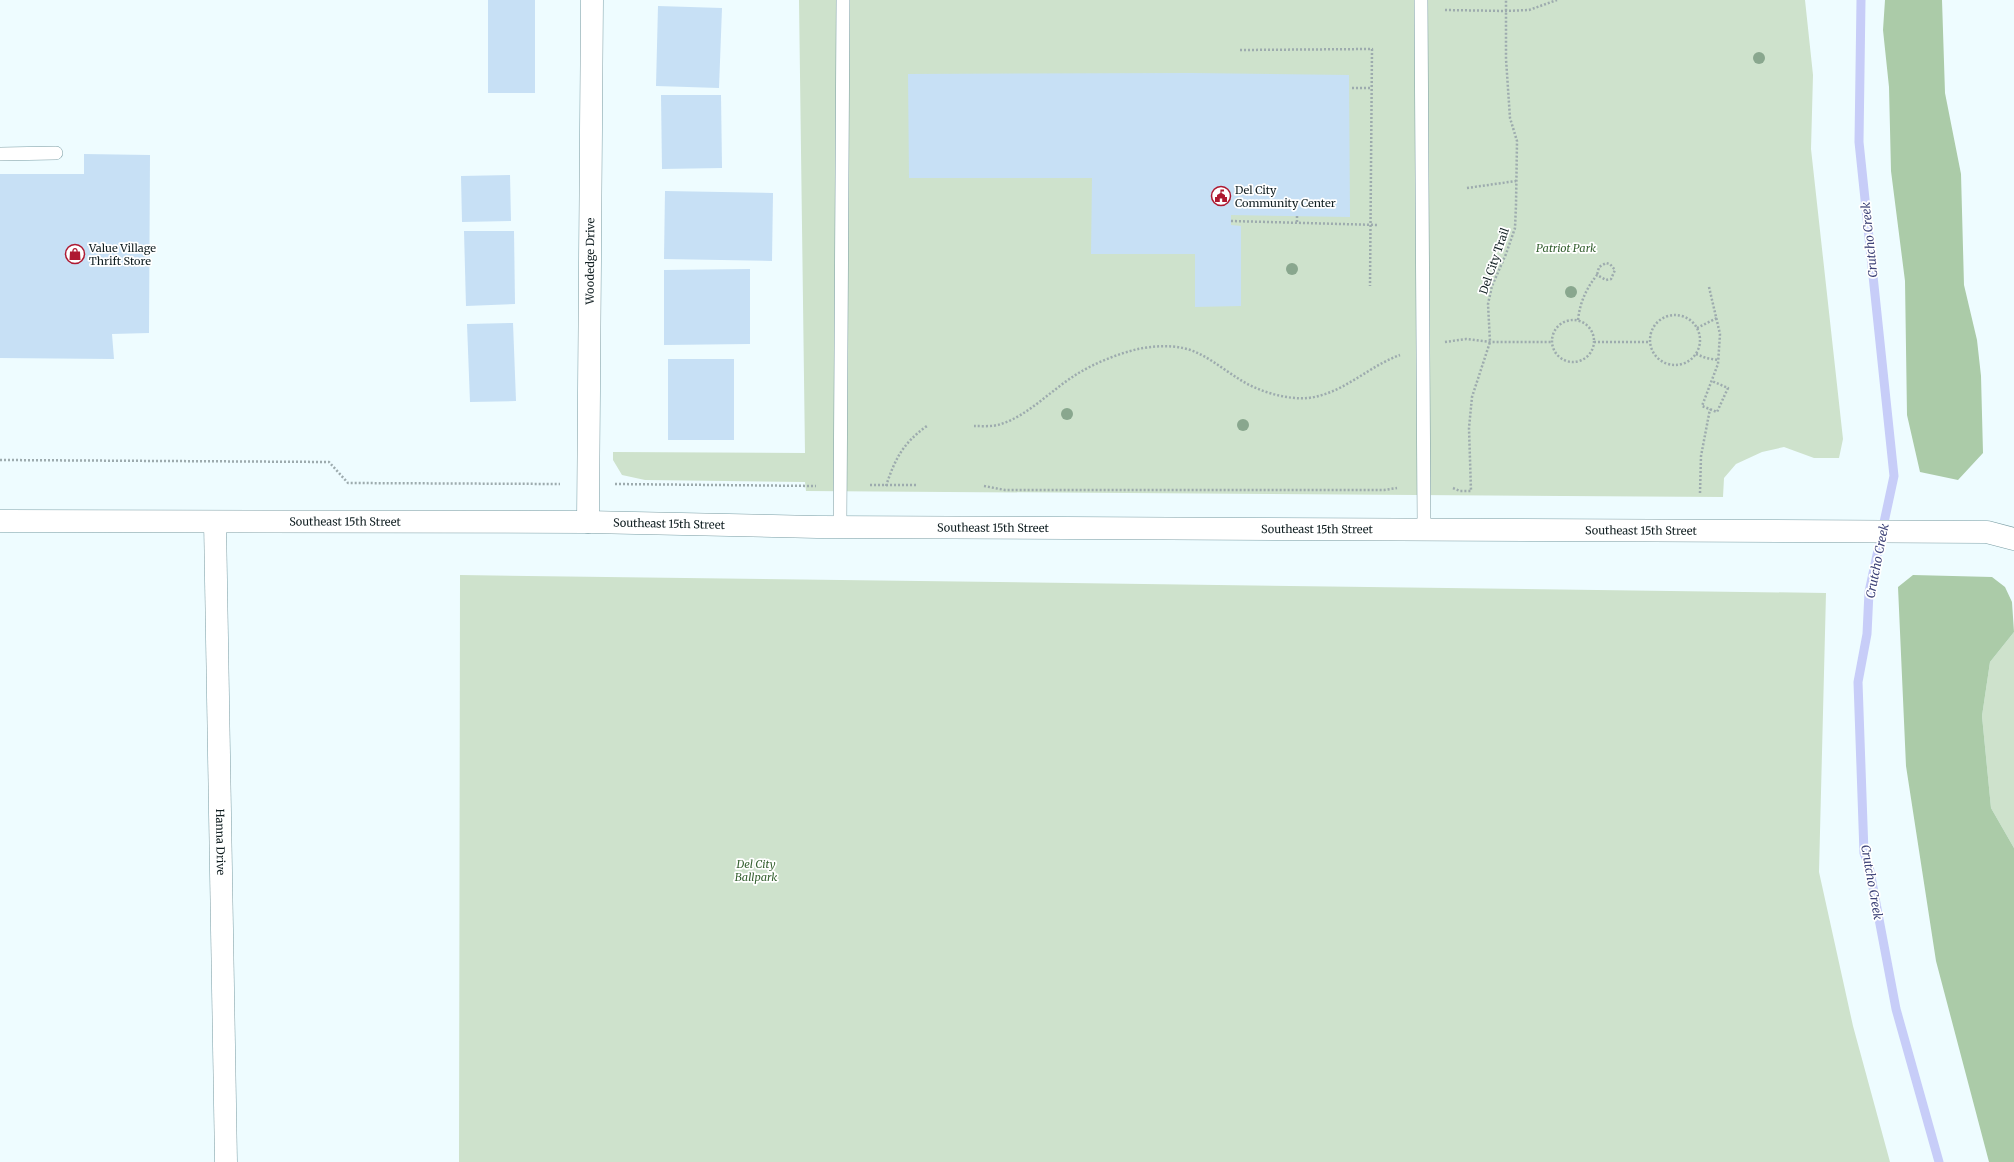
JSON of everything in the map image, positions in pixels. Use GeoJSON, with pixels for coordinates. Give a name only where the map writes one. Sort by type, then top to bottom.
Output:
{"type":"FeatureCollection","features":[{"type":"Feature","properties":{"kind":"main road","name":"Woodedge Drive"},"geometry":{"type":"LineString","coordinates":[[588,522],[592,0]]}},
{"type":"Feature","properties":{"kind":"main road","name":"Southeast 15th Street"},"geometry":{"type":"LineString","coordinates":[[0,521],[588,522],[840,527],[1424,529],[1726,532],[1987,532],[2014,526]]}},
{"type":"Feature","properties":{"kind":"main road","name":"Hanna Drive"},"geometry":{"type":"LineString","coordinates":[[214,522],[226,1162]]}},
{"type":"Feature","properties":{"kind":"main road","name":"Southeast 15th Street"},"geometry":{"type":"LineString","coordinates":[[1987,532],[2014,539]]}},
{"type":"Feature","properties":{"kind":"lane"},"geometry":{"type":"LineString","coordinates":[[840,527],[844,0]]}},
{"type":"Feature","properties":{"kind":"lane"},"geometry":{"type":"LineString","coordinates":[[1421,5],[1424,529]]}},
{"type":"Feature","properties":{"kind":"lane"},"geometry":{"type":"LineString","coordinates":[[0,154],[56,153]]}},
{"type":"Feature","properties":{"kind":"path","name":"Del City Trail"},"geometry":{"type":"LineString","coordinates":[[1453,488],[1460,491],[1471,491],[1469,428],[1472,397],[1490,342],[1488,304],[1492,286],[1506,254],[1515,228],[1517,141],[1510,118],[1506,59],[1506,0]]}},
{"type":"Feature","properties":{"kind":"path"},"geometry":{"type":"LineString","coordinates":[[1421,5],[1506,11],[1529,10],[1557,0]]}},
{"type":"Feature","properties":{"kind":"path"},"geometry":{"type":"LineString","coordinates":[[1240,50],[1372,49],[1372,226],[1370,286]]}},
{"type":"Feature","properties":{"kind":"path"},"geometry":{"type":"LineString","coordinates":[[1352,88],[1372,88]]}},
{"type":"Feature","properties":{"kind":"path"},"geometry":{"type":"LineString","coordinates":[[1467,188],[1516,181]]}},
{"type":"Feature","properties":{"kind":"path"},"geometry":{"type":"LineString","coordinates":[[1297,216],[1297,224]]}},
{"type":"Feature","properties":{"kind":"path"},"geometry":{"type":"LineString","coordinates":[[1231,221],[1378,226]]}},
{"type":"Feature","properties":{"kind":"path"},"geometry":{"type":"LineString","coordinates":[[1578,320],[1584,294],[1597,275],[1597,270],[1602,264],[1610,264],[1615,270],[1611,279],[1606,280],[1597,275]]}},
{"type":"Feature","properties":{"kind":"path"},"geometry":{"type":"LineString","coordinates":[[1709,287],[1720,334],[1718,360],[1712,381],[1702,406],[1717,412],[1728,388],[1712,381]]}},
{"type":"Feature","properties":{"kind":"path"},"geometry":{"type":"LineString","coordinates":[[1671,315],[1680,315],[1687,318],[1697,328],[1700,338],[1700,347],[1696,354],[1683,364],[1666,364],[1659,360],[1653,353],[1650,342],[1652,329],[1656,322],[1671,315]]}},
{"type":"Feature","properties":{"kind":"path"},"geometry":{"type":"LineString","coordinates":[[1697,328],[1717,318]]}},
{"type":"Feature","properties":{"kind":"path"},"geometry":{"type":"LineString","coordinates":[[1567,320],[1578,320],[1587,324],[1591,329],[1594,342],[1590,354],[1577,362],[1570,362],[1557,355],[1552,342],[1553,334],[1561,323],[1567,320]]}},
{"type":"Feature","properties":{"kind":"path"},"geometry":{"type":"LineString","coordinates":[[1441,342],[1466,339],[1490,342],[1552,342]]}},
{"type":"Feature","properties":{"kind":"path"},"geometry":{"type":"LineString","coordinates":[[1594,342],[1650,342]]}},
{"type":"Feature","properties":{"kind":"path"},"geometry":{"type":"LineString","coordinates":[[974,426],[1000,424],[1024,412],[1076,374],[1109,359],[1138,349],[1159,346],[1184,348],[1207,358],[1241,380],[1276,395],[1305,398],[1325,396],[1342,388],[1393,357],[1405,353]]}},
{"type":"Feature","properties":{"kind":"path"},"geometry":{"type":"LineString","coordinates":[[1696,354],[1706,358],[1718,360]]}},
{"type":"Feature","properties":{"kind":"path"},"geometry":{"type":"LineString","coordinates":[[1700,494],[1701,456],[1710,409]]}},
{"type":"Feature","properties":{"kind":"path"},"geometry":{"type":"LineString","coordinates":[[886,486],[895,460],[914,435],[927,426]]}},
{"type":"Feature","properties":{"kind":"path"},"geometry":{"type":"LineString","coordinates":[[0,460],[329,462],[348,483],[816,486]]}},
{"type":"Feature","properties":{"kind":"path"},"geometry":{"type":"LineString","coordinates":[[870,484],[886,486],[918,485]]}},
{"type":"Feature","properties":{"kind":"path"},"geometry":{"type":"LineString","coordinates":[[984,486],[1006,490],[1384,490],[1397,488]]}},
{"type":"Feature","properties":{"kind":"green space","name":"Patriot Park"},"geometry":{"type":"Polygon","coordinates":[[[799,0],[1805,0],[1813,75],[1811,149],[1843,439],[1839,458],[1814,458],[1784,447],[1762,452],[1736,464],[1724,478],[1723,497],[806,491],[805,482],[645,480],[622,475],[613,460],[613,452],[805,453],[799,0]]]}},
{"type":"Feature","properties":{"kind":"green space"},"geometry":{"type":"Polygon","coordinates":[[[1885,0],[1942,0],[1945,93],[1961,174],[1964,285],[1977,340],[1981,376],[1983,453],[1958,480],[1920,472],[1907,415],[1905,281],[1891,171],[1889,87],[1883,30],[1885,0]]]}},
{"type":"Feature","properties":{"kind":"green space","name":"Del City Ballpark"},"geometry":{"type":"Polygon","coordinates":[[[460,575],[1826,593],[1819,872],[1853,1026],[1890,1162],[459,1162],[460,575]]]}},
{"type":"Feature","properties":{"kind":"green space"},"geometry":{"type":"Polygon","coordinates":[[[1913,575],[1992,577],[2005,587],[2012,602],[2014,632],[1990,662],[1982,716],[1991,808],[2014,848],[2014,1162],[1989,1162],[1936,961],[1906,766],[1898,587],[1913,575]]]}},
{"type":"Feature","properties":{"kind":"green space"},"geometry":{"type":"Polygon","coordinates":[[[2014,632],[2014,848],[1991,808],[1982,716],[1990,662],[2014,632]]]}},
{"type":"Feature","properties":{"kind":"building"},"geometry":{"type":"Polygon","coordinates":[[[488,0],[535,0],[535,93],[488,93],[488,0]]]}},
{"type":"Feature","properties":{"kind":"building"},"geometry":{"type":"Polygon","coordinates":[[[658,6],[722,8],[719,88],[656,86],[658,6]]]}},
{"type":"Feature","properties":{"kind":"building","name":"Del City Community Center"},"geometry":{"type":"Polygon","coordinates":[[[1191,73],[1349,75],[1350,217],[1231,215],[1231,225],[1241,226],[1241,306],[1195,307],[1195,254],[1091,254],[1092,178],[909,178],[908,74],[1191,73]]]}},
{"type":"Feature","properties":{"kind":"building"},"geometry":{"type":"Polygon","coordinates":[[[661,95],[721,95],[722,168],[662,169],[661,95]]]}},
{"type":"Feature","properties":{"kind":"building","name":"Value Village Thrift Store"},"geometry":{"type":"Polygon","coordinates":[[[84,154],[150,155],[149,333],[112,334],[114,359],[0,358],[0,174],[84,174],[84,154]]]}},
{"type":"Feature","properties":{"kind":"building"},"geometry":{"type":"Polygon","coordinates":[[[510,175],[511,221],[462,222],[461,176],[510,175]]]}},
{"type":"Feature","properties":{"kind":"building"},"geometry":{"type":"Polygon","coordinates":[[[665,191],[773,193],[772,261],[664,259],[665,191]]]}},
{"type":"Feature","properties":{"kind":"building"},"geometry":{"type":"Polygon","coordinates":[[[464,231],[514,231],[515,304],[466,306],[464,231]]]}},
{"type":"Feature","properties":{"kind":"building"},"geometry":{"type":"Polygon","coordinates":[[[750,269],[750,344],[664,345],[664,270],[750,269]]]}},
{"type":"Feature","properties":{"kind":"building"},"geometry":{"type":"Polygon","coordinates":[[[513,323],[516,401],[470,402],[467,324],[513,323]]]}},
{"type":"Feature","properties":{"kind":"building"},"geometry":{"type":"Polygon","coordinates":[[[668,359],[734,359],[734,440],[668,440],[668,359]]]}},
{"type":"Feature","properties":{"kind":"waterway","name":"Crutcho Creek"},"geometry":{"type":"LineString","coordinates":[[1861,0],[1859,142],[1894,476],[1869,592],[1867,634],[1858,682],[1864,853],[1869,866],[1896,1009],[1939,1162]]}},
{"type":"Feature","properties":{"kind":"place","name":"Del City Community Center"},"geometry":{"type":"Point","coordinates":[1221,196]}},
{"type":"Feature","properties":{"kind":"place","name":"Value Village Thrift Store"},"geometry":{"type":"Point","coordinates":[75,254]}}]}
